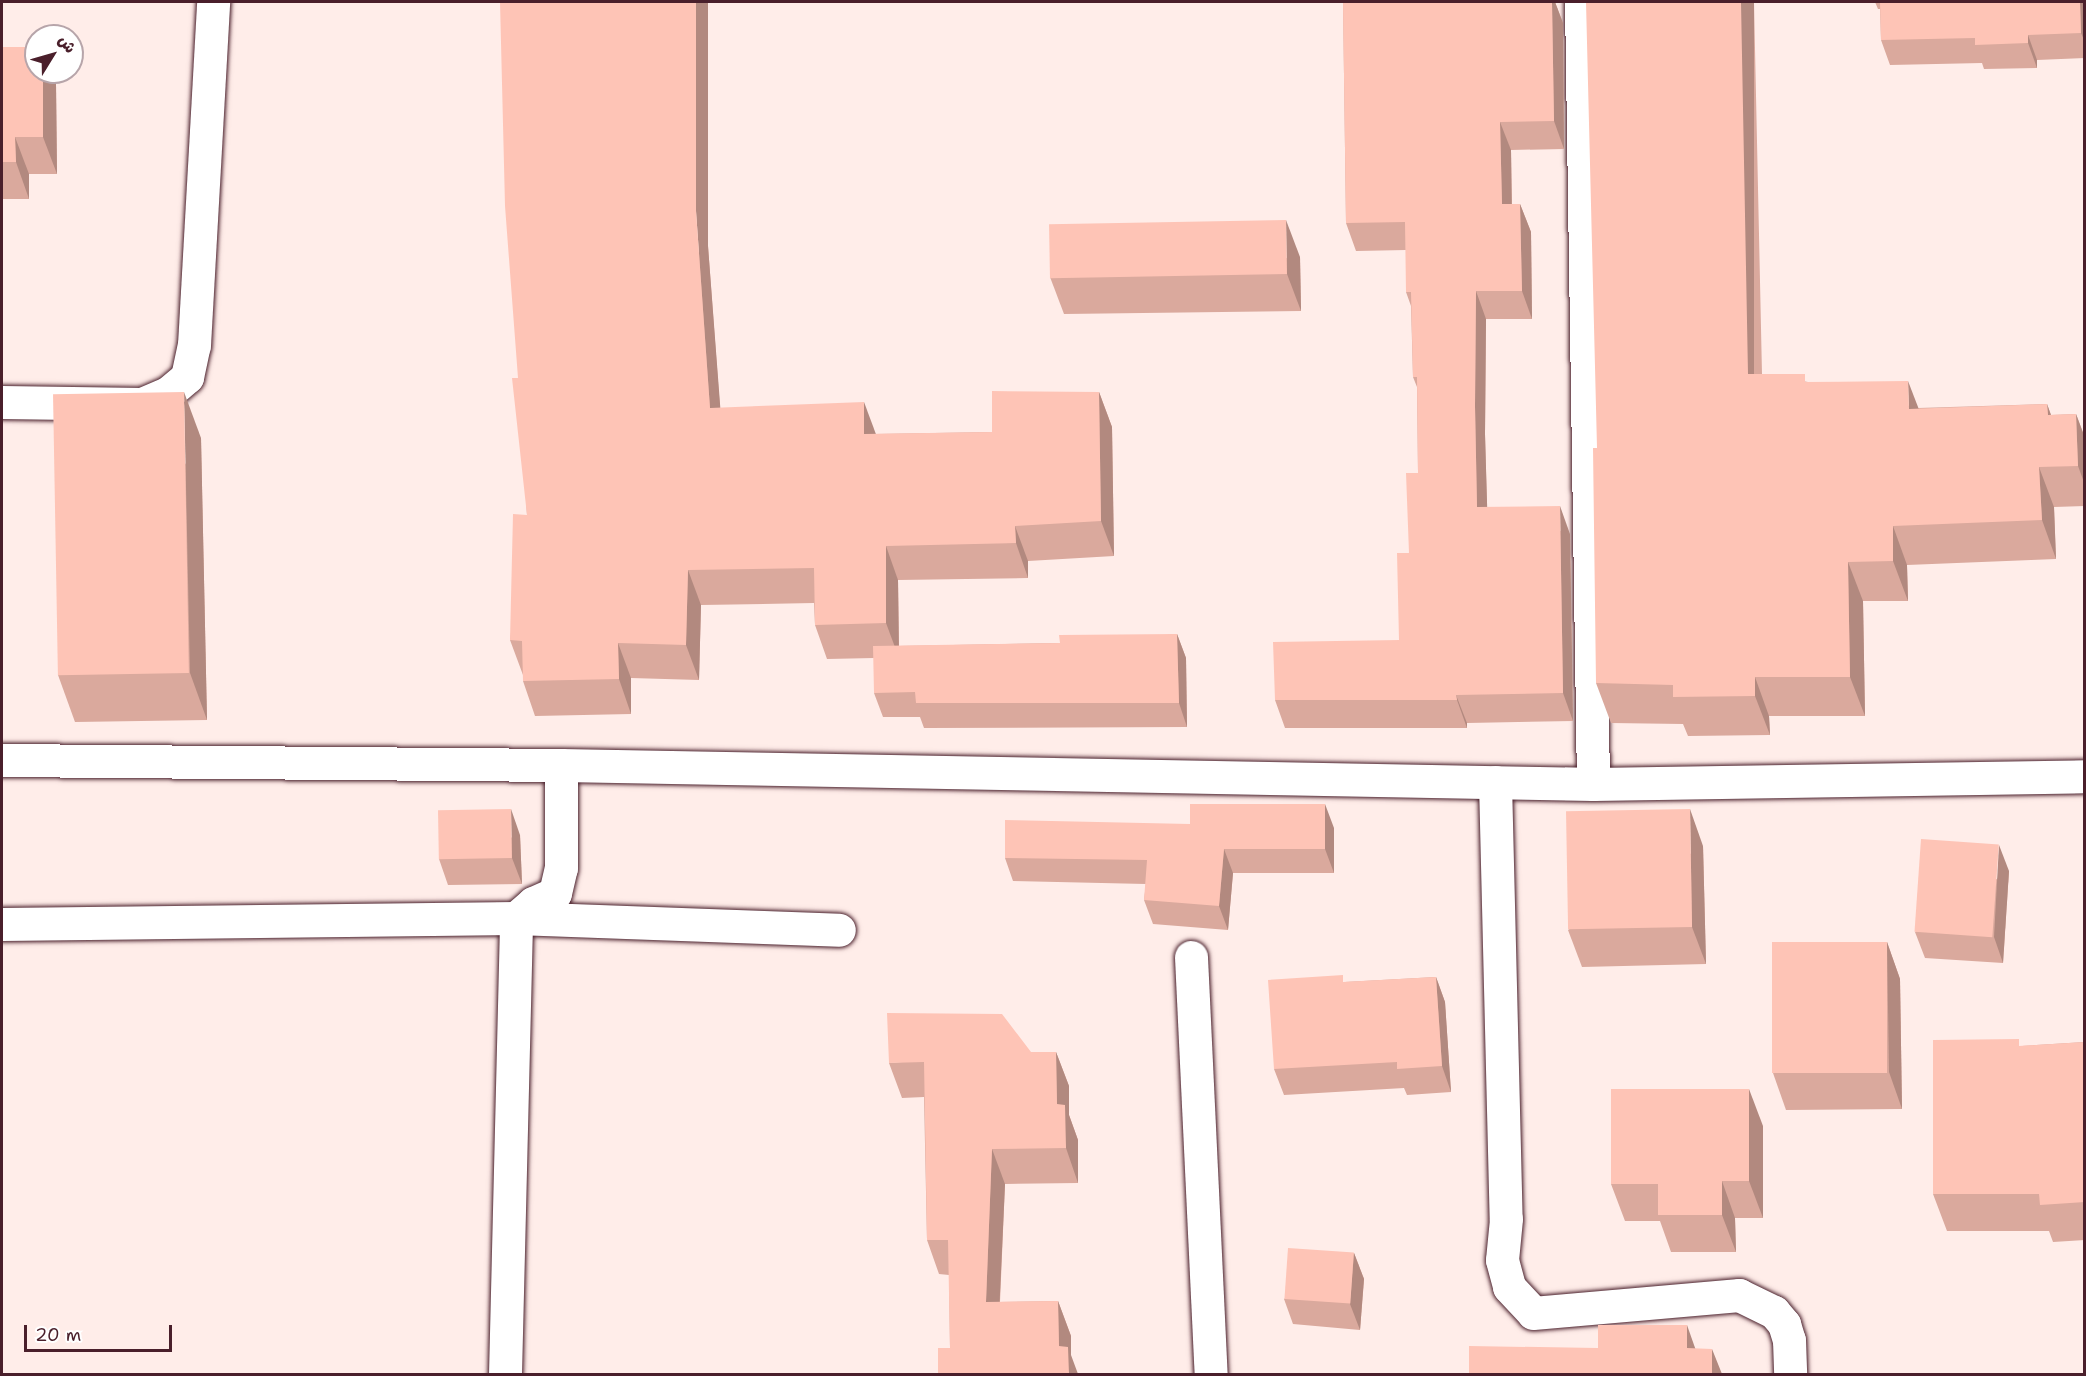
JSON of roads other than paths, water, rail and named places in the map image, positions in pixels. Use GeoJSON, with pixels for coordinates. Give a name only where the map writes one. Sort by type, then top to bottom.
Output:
{"type":"FeatureCollection","features":[{"type":"Feature","properties":{"kind":"street"},"geometry":{"type":"LineString","coordinates":[[2,402],[142,404],[168,393],[187,377],[194,345],[213,2]]}},
{"type":"Feature","properties":{"kind":"street"},"geometry":{"type":"LineString","coordinates":[[1581,2],[1593,784]]}},
{"type":"Feature","properties":{"kind":"street"},"geometry":{"type":"LineString","coordinates":[[2,760],[561,765],[1593,784],[2085,776]]}},
{"type":"Feature","properties":{"kind":"street"},"geometry":{"type":"LineString","coordinates":[[505,1374],[516,918],[533,903],[555,893],[561,868],[561,765]]}},
{"type":"Feature","properties":{"kind":"street"},"geometry":{"type":"LineString","coordinates":[[1495,782],[1506,1220],[1502,1260],[1509,1287],[1533,1313],[1739,1295],[1774,1312],[1784,1324],[1789,1340],[1790,1374]]}},
{"type":"Feature","properties":{"kind":"street"},"geometry":{"type":"LineString","coordinates":[[2,924],[516,918],[839,930]]}},
{"type":"Feature","properties":{"kind":"street"},"geometry":{"type":"LineString","coordinates":[[1191,957],[1211,1374]]}}]}
